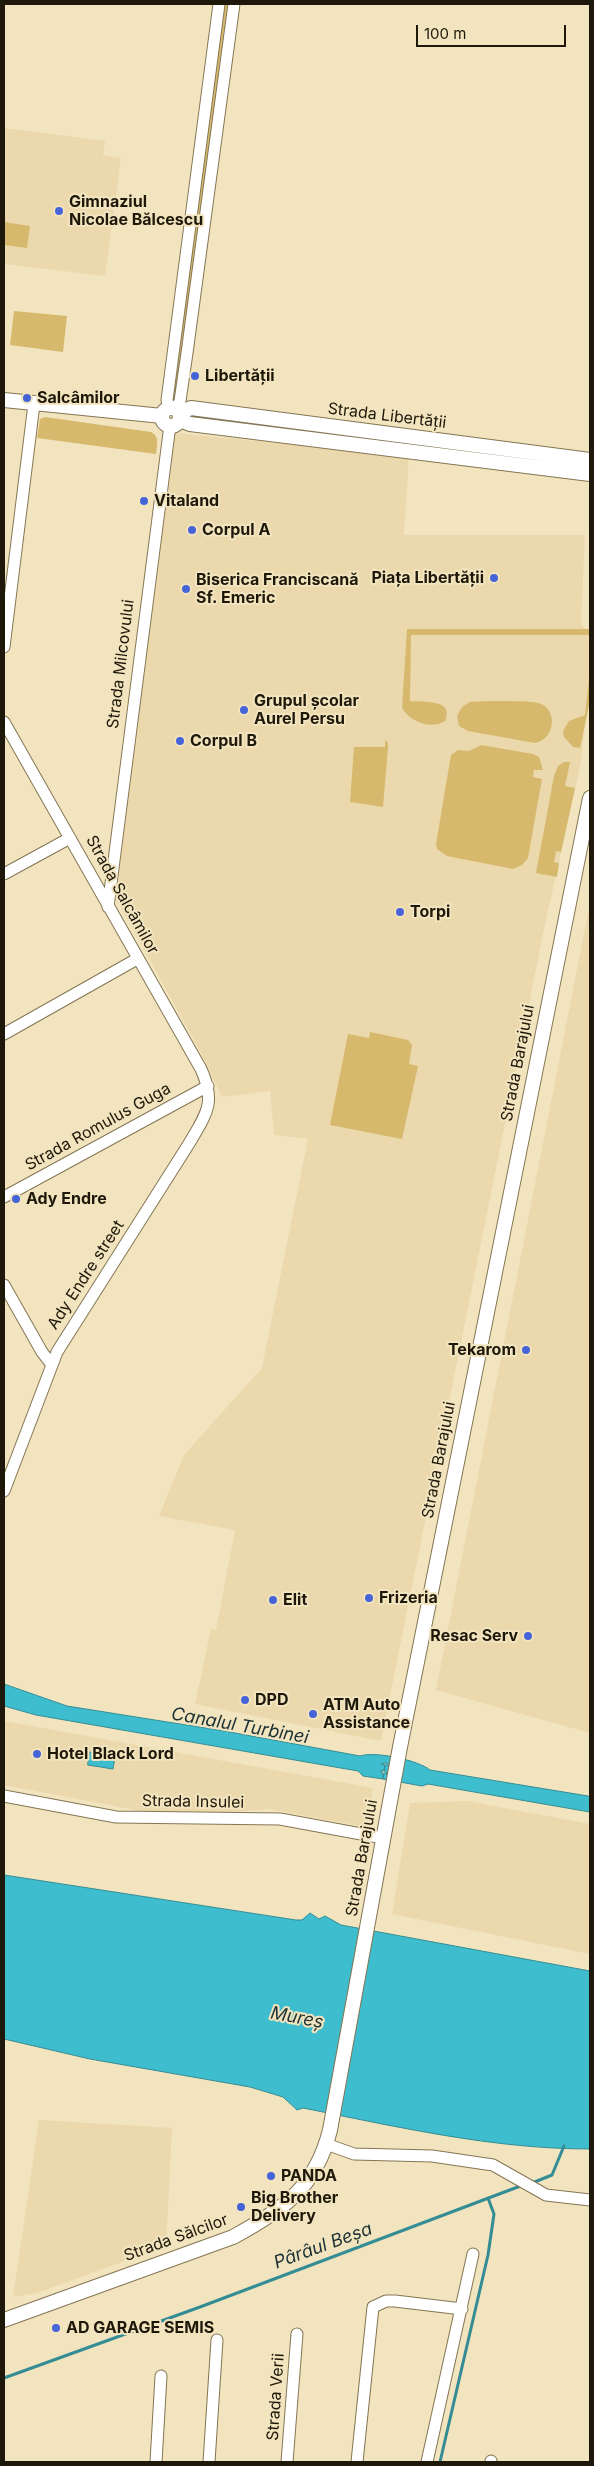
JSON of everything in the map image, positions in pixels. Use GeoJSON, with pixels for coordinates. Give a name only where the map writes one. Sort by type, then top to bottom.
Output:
{"type":"FeatureCollection","features":[{"type":"Feature","properties":{"kind":"main road","name":"Strada Libertății"},"geometry":{"type":"LineString","coordinates":[[4,400],[173,415],[191,408],[590,470]]}},
{"type":"Feature","properties":{"kind":"main road","name":"Strada Barajului"},"geometry":{"type":"LineString","coordinates":[[326,2144],[400,1749],[590,798]]}},
{"type":"Feature","properties":{"kind":"main road","name":"Strada Sălcilor"},"geometry":{"type":"LineString","coordinates":[[4,2320],[241,2233],[264,2220],[302,2189],[312,2176],[326,2144]]}},
{"type":"Feature","properties":{"kind":"street"},"geometry":{"type":"LineString","coordinates":[[173,415],[167,400],[219,4]]}},
{"type":"Feature","properties":{"kind":"street"},"geometry":{"type":"LineString","coordinates":[[173,415],[180,402],[234,4]]}},
{"type":"Feature","properties":{"kind":"street"},"geometry":{"type":"LineString","coordinates":[[181,295],[194,297]]}},
{"type":"Feature","properties":{"kind":"street"},"geometry":{"type":"LineString","coordinates":[[4,646],[34,404]]}},
{"type":"Feature","properties":{"kind":"street","name":"Strada Milcovului"},"geometry":{"type":"LineString","coordinates":[[108,907],[173,415]]}},
{"type":"Feature","properties":{"kind":"street","name":"Strada Salcâmilor"},"geometry":{"type":"LineString","coordinates":[[4,722],[7,736],[70,838],[208,1086]]}},
{"type":"Feature","properties":{"kind":"street"},"geometry":{"type":"LineString","coordinates":[[4,874],[70,838]]}},
{"type":"Feature","properties":{"kind":"street"},"geometry":{"type":"LineString","coordinates":[[4,1034],[137,959]]}},
{"type":"Feature","properties":{"kind":"street","name":"Strada Romulus Guga"},"geometry":{"type":"LineString","coordinates":[[4,1197],[208,1086]]}},
{"type":"Feature","properties":{"kind":"street","name":"Ady Endre street"},"geometry":{"type":"LineString","coordinates":[[4,1491],[52,1365],[64,1340],[95,1295],[204,1117],[210,1095],[208,1086]]}},
{"type":"Feature","properties":{"kind":"street"},"geometry":{"type":"LineString","coordinates":[[4,1284],[42,1352],[52,1365]]}},
{"type":"Feature","properties":{"kind":"street","name":"Strada Insulei"},"geometry":{"type":"LineString","coordinates":[[4,1796],[116,1817],[280,1819],[383,1838]]}},
{"type":"Feature","properties":{"kind":"street"},"geometry":{"type":"LineString","coordinates":[[326,2144],[354,2154],[471,2160],[493,2165],[546,2195],[590,2200]]}},
{"type":"Feature","properties":{"kind":"street"},"geometry":{"type":"LineString","coordinates":[[427,2462],[473,2254]]}},
{"type":"Feature","properties":{"kind":"street"},"geometry":{"type":"LineString","coordinates":[[357,2462],[373,2307],[386,2301],[395,2300],[462,2308]]}},
{"type":"Feature","properties":{"kind":"street","name":"Strada Verii"},"geometry":{"type":"LineString","coordinates":[[287,2462],[297,2334]]}},
{"type":"Feature","properties":{"kind":"street"},"geometry":{"type":"LineString","coordinates":[[209,2462],[217,2340]]}},
{"type":"Feature","properties":{"kind":"street"},"geometry":{"type":"LineString","coordinates":[[156,2462],[162,2376]]}},
{"type":"Feature","properties":{"kind":"shaded area"},"geometry":{"type":"Polygon","coordinates":[[[219,4],[234,4],[180,401],[167,400],[219,4]]]}},
{"type":"Feature","properties":{"kind":"shaded area","name":"Gimnaziul Nicolae Bălcescu"},"geometry":{"type":"Polygon","coordinates":[[[4,128],[105,141],[103,155],[121,158],[105,276],[4,264],[4,128]]]}},
{"type":"Feature","properties":{"kind":"shaded area"},"geometry":{"type":"Polygon","coordinates":[[[4,222],[30,226],[27,248],[4,245],[4,222]]]}},
{"type":"Feature","properties":{"kind":"shaded area"},"geometry":{"type":"Polygon","coordinates":[[[14,311],[67,316],[63,352],[10,345],[14,311]]]}},
{"type":"Feature","properties":{"kind":"shaded area"},"geometry":{"type":"Polygon","coordinates":[[[45,417],[151,432],[157,439],[156,454],[37,438],[40,419],[45,417]]]}},
{"type":"Feature","properties":{"kind":"shaded area"},"geometry":{"type":"Polygon","coordinates":[[[175,433],[409,456],[404,535],[585,535],[581,624],[590,633],[590,677],[581,763],[544,929],[381,1741],[195,1704],[211,1629],[216,1630],[235,1530],[159,1516],[184,1455],[262,1368],[308,1139],[274,1135],[270,1091],[222,1097],[201,1053],[121,908],[118,875],[175,433]]]}},
{"type":"Feature","properties":{"kind":"shaded area"},"geometry":{"type":"Polygon","coordinates":[[[407,629],[590,629],[590,635],[411,635],[410,701],[442,705],[446,709],[447,714],[445,721],[439,724],[427,725],[415,721],[402,708],[407,629]]]}},
{"type":"Feature","properties":{"kind":"shaded area"},"geometry":{"type":"Polygon","coordinates":[[[590,670],[590,701],[580,748],[573,747],[564,737],[563,731],[569,721],[585,715],[590,670]]]}},
{"type":"Feature","properties":{"kind":"shaded area"},"geometry":{"type":"Polygon","coordinates":[[[518,701],[541,704],[547,708],[550,714],[552,724],[550,731],[545,738],[535,743],[468,731],[459,726],[457,716],[462,707],[470,702],[518,701]]]}},
{"type":"Feature","properties":{"kind":"shaded area"},"geometry":{"type":"Polygon","coordinates":[[[385,740],[388,743],[388,748],[383,807],[350,802],[354,747],[385,747],[385,740]]]}},
{"type":"Feature","properties":{"kind":"shaded area"},"geometry":{"type":"Polygon","coordinates":[[[481,745],[533,754],[539,757],[543,770],[534,770],[533,777],[542,779],[528,858],[522,865],[513,869],[447,856],[437,849],[436,844],[451,755],[458,750],[469,751],[481,745]]]}},
{"type":"Feature","properties":{"kind":"shaded area"},"geometry":{"type":"Polygon","coordinates":[[[564,762],[570,762],[565,786],[575,788],[561,852],[556,851],[554,862],[559,863],[557,877],[536,873],[554,776],[558,766],[564,762]]]}},
{"type":"Feature","properties":{"kind":"shaded area"},"geometry":{"type":"Polygon","coordinates":[[[590,903],[590,1733],[436,1690],[590,903]]]}},
{"type":"Feature","properties":{"kind":"shaded area"},"geometry":{"type":"Polygon","coordinates":[[[370,1032],[408,1040],[412,1045],[409,1064],[418,1066],[402,1139],[330,1125],[348,1034],[369,1038],[370,1032]]]}},
{"type":"Feature","properties":{"kind":"shaded area"},"geometry":{"type":"Polygon","coordinates":[[[4,1721],[373,1788],[366,1827],[269,1809],[231,1812],[141,1811],[4,1785],[4,1721]]]}},
{"type":"Feature","properties":{"kind":"shaded area"},"geometry":{"type":"Polygon","coordinates":[[[467,1801],[590,1824],[590,1954],[392,1914],[410,1803],[467,1801]]]}},
{"type":"Feature","properties":{"kind":"shaded area"},"geometry":{"type":"Polygon","coordinates":[[[39,2120],[172,2128],[166,2246],[37,2293],[13,2297],[39,2120]]]}},
{"type":"Feature","properties":{"kind":"water","name":"Canalul Turbinei"},"geometry":{"type":"Polygon","coordinates":[[[4,1684],[67,1706],[224,1731],[360,1756],[396,1757],[424,1766],[430,1770],[588,1796],[590,1797],[590,1812],[428,1784],[422,1786],[363,1776],[358,1771],[36,1715],[4,1706],[4,1684]]]}},
{"type":"Feature","properties":{"kind":"water"},"geometry":{"type":"Polygon","coordinates":[[[90,1752],[115,1757],[113,1769],[88,1765],[90,1752]]]}},
{"type":"Feature","properties":{"kind":"water","name":"Mureș"},"geometry":{"type":"Polygon","coordinates":[[[4,1875],[296,1920],[302,1920],[310,1913],[319,1919],[325,1916],[341,1925],[590,1971],[590,2149],[554,2148],[482,2141],[446,2136],[303,2108],[297,2110],[283,2097],[250,2087],[90,2059],[4,2039],[4,1875]]]}},
{"type":"Feature","properties":{"kind":"waterway","name":"Pârâul Beșa"},"geometry":{"type":"LineString","coordinates":[[532,2183],[552,2175],[564,2146]]}},
{"type":"Feature","properties":{"kind":"waterway","name":"Pârâul Beșa"},"geometry":{"type":"LineString","coordinates":[[4,2378],[200,2307],[523,2185]]}},
{"type":"Feature","properties":{"kind":"waterway"},"geometry":{"type":"LineString","coordinates":[[440,2462],[488,2255],[494,2214],[488,2198]]}},
{"type":"Feature","properties":{"kind":"place","name":"Gimnaziul Nicolae Bălcescu"},"geometry":{"type":"Point","coordinates":[59,211]}},
{"type":"Feature","properties":{"kind":"place","name":"Libertății"},"geometry":{"type":"Point","coordinates":[195,376]}},
{"type":"Feature","properties":{"kind":"place","name":"Salcâmilor"},"geometry":{"type":"Point","coordinates":[27,398]}},
{"type":"Feature","properties":{"kind":"place","name":"Vitaland"},"geometry":{"type":"Point","coordinates":[144,501]}},
{"type":"Feature","properties":{"kind":"place","name":"Corpul A"},"geometry":{"type":"Point","coordinates":[192,530]}},
{"type":"Feature","properties":{"kind":"place","name":"Piața Libertății"},"geometry":{"type":"Point","coordinates":[494,578]}},
{"type":"Feature","properties":{"kind":"place","name":"Biserica Franciscană Sf. Emeric"},"geometry":{"type":"Point","coordinates":[186,589]}},
{"type":"Feature","properties":{"kind":"place","name":"Grupul școlar Aurel Persu"},"geometry":{"type":"Point","coordinates":[244,710]}},
{"type":"Feature","properties":{"kind":"place","name":"Corpul B"},"geometry":{"type":"Point","coordinates":[180,741]}},
{"type":"Feature","properties":{"kind":"place","name":"Torpi"},"geometry":{"type":"Point","coordinates":[400,912]}},
{"type":"Feature","properties":{"kind":"place","name":"Ady Endre"},"geometry":{"type":"Point","coordinates":[16,1199]}},
{"type":"Feature","properties":{"kind":"place","name":"Tekarom"},"geometry":{"type":"Point","coordinates":[526,1350]}},
{"type":"Feature","properties":{"kind":"place","name":"Frizeria"},"geometry":{"type":"Point","coordinates":[369,1598]}},
{"type":"Feature","properties":{"kind":"place","name":"Elit"},"geometry":{"type":"Point","coordinates":[273,1600]}},
{"type":"Feature","properties":{"kind":"place","name":"Resac Serv"},"geometry":{"type":"Point","coordinates":[528,1636]}},
{"type":"Feature","properties":{"kind":"place","name":"DPD"},"geometry":{"type":"Point","coordinates":[245,1700]}},
{"type":"Feature","properties":{"kind":"place","name":"ATM Auto Assistance"},"geometry":{"type":"Point","coordinates":[313,1714]}},
{"type":"Feature","properties":{"kind":"place","name":"Hotel Black Lord"},"geometry":{"type":"Point","coordinates":[37,1754]}},
{"type":"Feature","properties":{"kind":"place","name":"PANDA"},"geometry":{"type":"Point","coordinates":[271,2176]}},
{"type":"Feature","properties":{"kind":"place","name":"Big Brother Delivery"},"geometry":{"type":"Point","coordinates":[241,2207]}},
{"type":"Feature","properties":{"kind":"place","name":"AD GARAGE SEMIS"},"geometry":{"type":"Point","coordinates":[56,2328]}}]}
